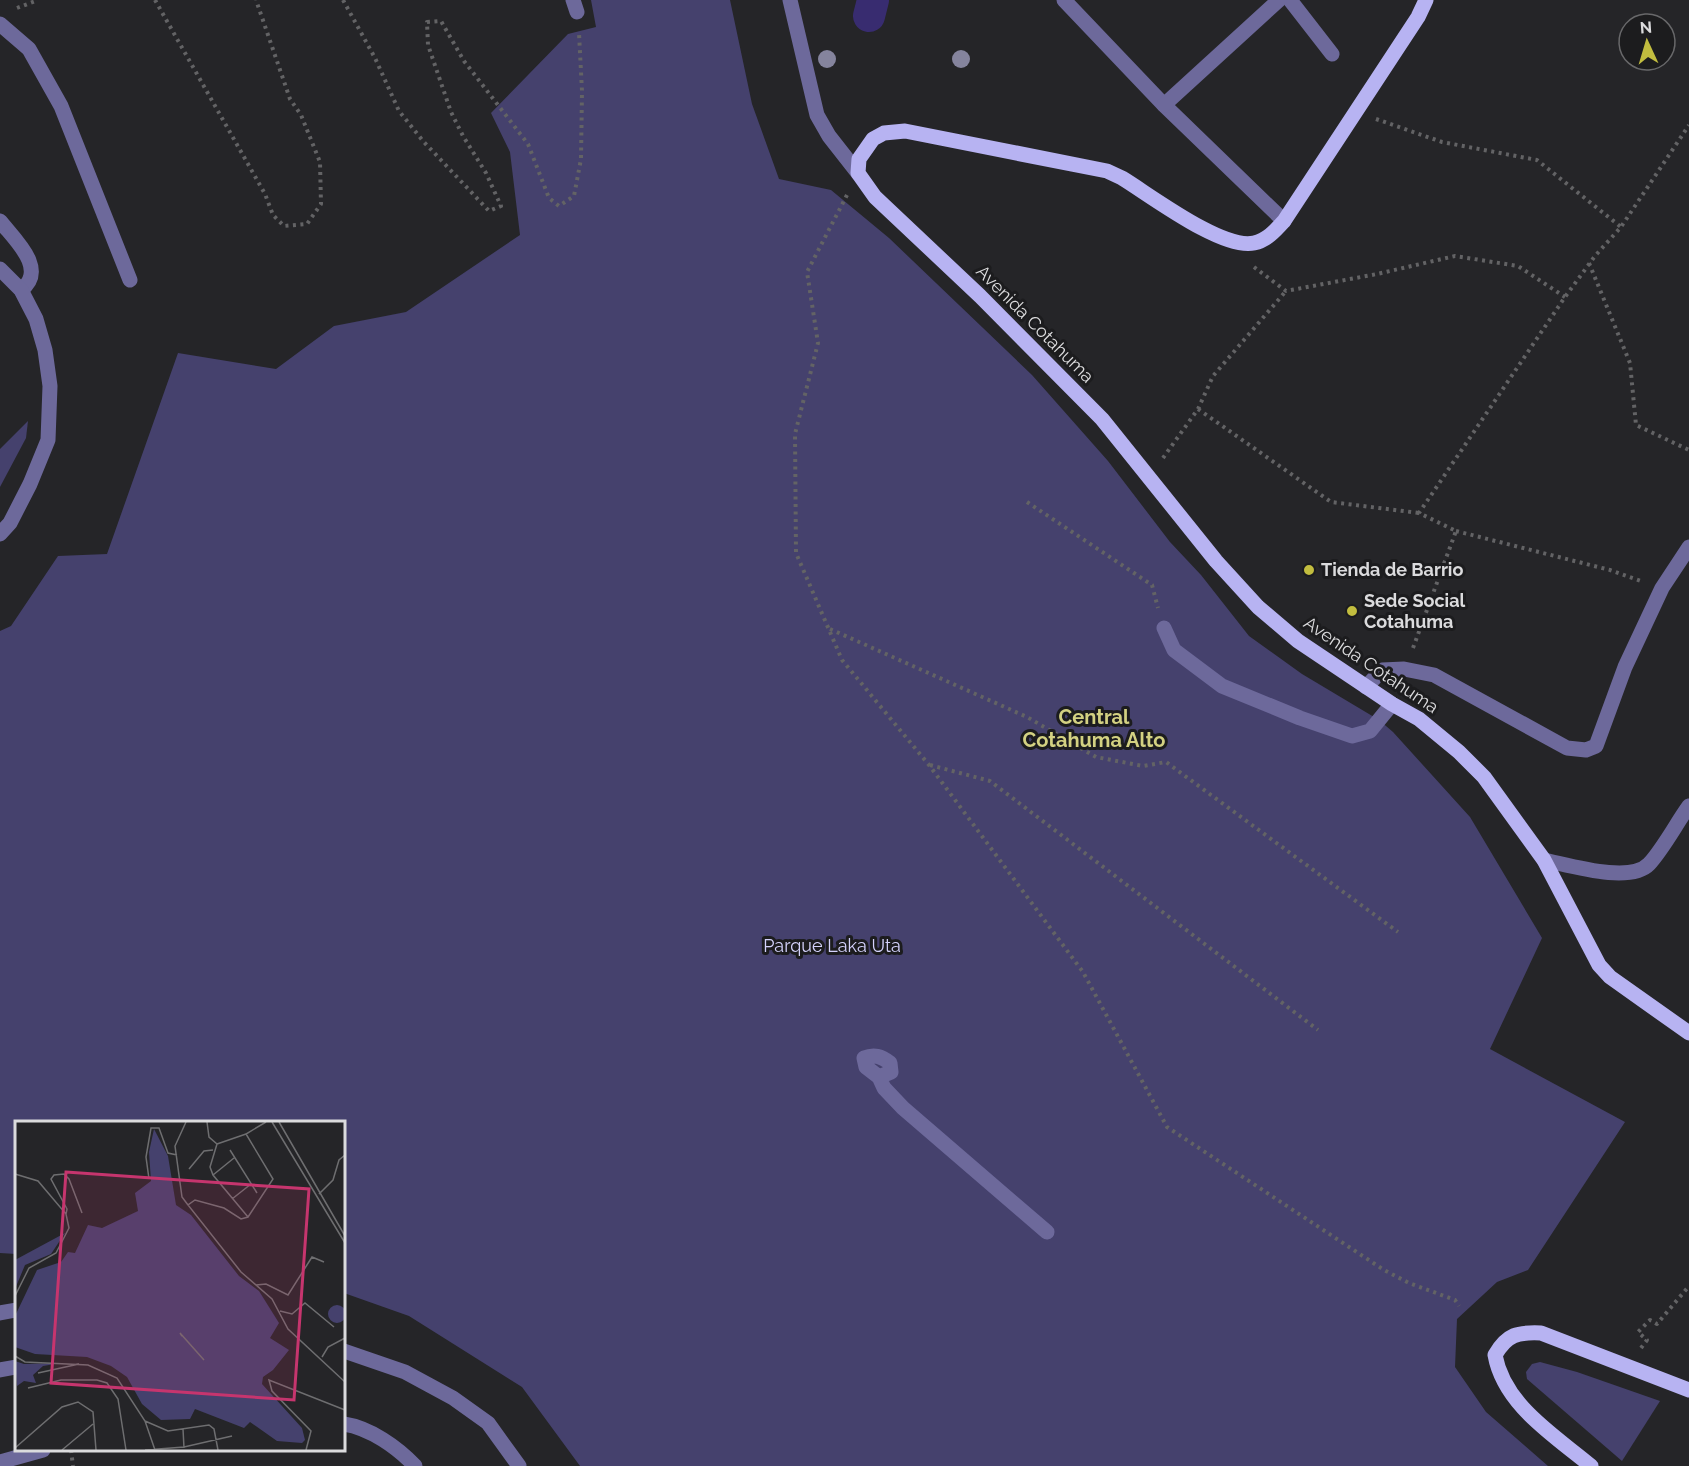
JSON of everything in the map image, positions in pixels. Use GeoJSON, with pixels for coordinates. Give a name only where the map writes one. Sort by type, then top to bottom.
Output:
{"type":"FeatureCollection","features":[{"type":"Feature","properties":{"kind":"main road"},"geometry":{"type":"LineString","coordinates":[[858,173],[859,159],[873,139],[884,133],[905,131],[1107,171],[1216,236],[1234,242],[1253,243],[1270,236],[1284,221],[1418,17],[1426,0]]}},
{"type":"Feature","properties":{"kind":"main road","name":"Avenida Cotahuma"},"geometry":{"type":"LineString","coordinates":[[858,173],[875,197],[980,296],[1102,419],[1216,561],[1258,607],[1298,641],[1392,704],[1419,719],[1459,752],[1484,777],[1544,860],[1599,965],[1610,977],[1689,1033]]}},
{"type":"Feature","properties":{"kind":"main road"},"geometry":{"type":"LineString","coordinates":[[1592,1466],[1529,1414],[1507,1389],[1498,1371],[1495,1354],[1503,1342],[1514,1335],[1541,1332],[1689,1390]]}},
{"type":"Feature","properties":{"kind":"street"},"geometry":{"type":"LineString","coordinates":[[790,0],[818,115],[829,136],[858,173]]}},
{"type":"Feature","properties":{"kind":"street"},"geometry":{"type":"LineString","coordinates":[[1064,0],[1164,105],[1284,221]]}},
{"type":"Feature","properties":{"kind":"street"},"geometry":{"type":"LineString","coordinates":[[1164,105],[1279,0]]}},
{"type":"Feature","properties":{"kind":"street"},"geometry":{"type":"LineString","coordinates":[[1290,0],[1332,54]]}},
{"type":"Feature","properties":{"kind":"street"},"geometry":{"type":"LineString","coordinates":[[0,24],[29,49],[61,106],[130,280]]}},
{"type":"Feature","properties":{"kind":"street"},"geometry":{"type":"LineString","coordinates":[[0,221],[29,258],[33,270],[30,281],[21,290]]}},
{"type":"Feature","properties":{"kind":"street"},"geometry":{"type":"LineString","coordinates":[[0,269],[21,290],[36,319],[45,350],[50,386],[48,441],[10,523],[0,534]]}},
{"type":"Feature","properties":{"kind":"street"},"geometry":{"type":"LineString","coordinates":[[1366,687],[1382,670],[1404,669],[1434,675],[1567,748],[1586,750],[1596,746],[1625,667],[1662,588],[1689,547]]}},
{"type":"Feature","properties":{"kind":"street"},"geometry":{"type":"LineString","coordinates":[[1164,628],[1174,650],[1222,686],[1300,718],[1352,736],[1370,731],[1392,704]]}},
{"type":"Feature","properties":{"kind":"street"},"geometry":{"type":"LineString","coordinates":[[1544,860],[1617,874],[1632,873],[1648,866],[1689,806]]}},
{"type":"Feature","properties":{"kind":"street"},"geometry":{"type":"LineString","coordinates":[[879,1077],[884,1088],[903,1108],[1047,1232]]}},
{"type":"Feature","properties":{"kind":"street"},"geometry":{"type":"LineString","coordinates":[[0,1313],[15,1310]]}},
{"type":"Feature","properties":{"kind":"street"},"geometry":{"type":"LineString","coordinates":[[345,1351],[405,1372],[453,1398],[488,1423],[519,1466]]}},
{"type":"Feature","properties":{"kind":"street"},"geometry":{"type":"LineString","coordinates":[[0,1370],[15,1366]]}},
{"type":"Feature","properties":{"kind":"street"},"geometry":{"type":"LineString","coordinates":[[345,1424],[352,1425],[385,1441],[415,1466]]}},
{"type":"Feature","properties":{"kind":"street"},"geometry":{"type":"LineString","coordinates":[[0,1462],[36,1451]]}},
{"type":"Feature","properties":{"kind":"path"},"geometry":{"type":"LineString","coordinates":[[155,0],[265,194],[273,215],[285,226],[307,224],[321,204],[320,162],[301,116],[290,99],[256,0]]}},
{"type":"Feature","properties":{"kind":"path"},"geometry":{"type":"LineString","coordinates":[[343,0],[375,58],[399,111],[423,141],[489,211],[501,206],[486,173],[451,112],[428,45],[427,22],[441,21],[464,61],[528,144],[549,198],[559,206],[574,196],[581,159],[581,58],[575,6]]}},
{"type":"Feature","properties":{"kind":"path"},"geometry":{"type":"LineString","coordinates":[[1356,112],[1442,142],[1537,160],[1621,227]]}},
{"type":"Feature","properties":{"kind":"path"},"geometry":{"type":"LineString","coordinates":[[1419,513],[1565,297],[1589,263],[1621,227],[1689,125]]}},
{"type":"Feature","properties":{"kind":"path"},"geometry":{"type":"LineString","coordinates":[[858,173],[807,272],[818,343],[795,434],[796,553],[842,660],[929,765],[1083,972],[1167,1127],[1384,1270],[1455,1300],[1459,1306]]}},
{"type":"Feature","properties":{"kind":"path"},"geometry":{"type":"LineString","coordinates":[[1253,243],[1251,265],[1286,291]]}},
{"type":"Feature","properties":{"kind":"path"},"geometry":{"type":"LineString","coordinates":[[1148,478],[1198,409],[1213,376],[1286,291],[1377,274],[1455,255],[1518,266],[1565,297]]}},
{"type":"Feature","properties":{"kind":"path"},"geometry":{"type":"LineString","coordinates":[[1589,263],[1630,363],[1636,425],[1689,450]]}},
{"type":"Feature","properties":{"kind":"path"},"geometry":{"type":"LineString","coordinates":[[1198,409],[1332,502],[1419,513],[1456,531],[1610,570],[1662,588]]}},
{"type":"Feature","properties":{"kind":"path"},"geometry":{"type":"LineString","coordinates":[[1027,502],[1152,585],[1155,603],[1164,619],[1164,628]]}},
{"type":"Feature","properties":{"kind":"path"},"geometry":{"type":"LineString","coordinates":[[1404,669],[1456,531]]}},
{"type":"Feature","properties":{"kind":"path"},"geometry":{"type":"LineString","coordinates":[[829,629],[1027,717],[1096,757],[1143,766],[1166,762],[1398,932]]}},
{"type":"Feature","properties":{"kind":"path"},"geometry":{"type":"LineString","coordinates":[[929,765],[990,781],[1318,1030]]}},
{"type":"Feature","properties":{"kind":"path"},"geometry":{"type":"LineString","coordinates":[[1632,1345],[1642,1348],[1647,1340],[1638,1332],[1650,1320],[1657,1324],[1689,1286]]}},
{"type":"Feature","properties":{"kind":"path"},"geometry":{"type":"LineString","coordinates":[[71,1451],[73,1466]]}},
{"type":"Feature","properties":{"kind":"green space","name":"Parque Laka Uta"},"geometry":{"type":"Polygon","coordinates":[[[591,0],[730,0],[752,104],[779,179],[831,190],[889,238],[1032,375],[1108,461],[1170,542],[1201,575],[1249,636],[1302,674],[1379,720],[1393,732],[1470,817],[1542,938],[1490,1049],[1625,1122],[1528,1270],[1497,1282],[1457,1319],[1455,1367],[1486,1412],[1548,1466],[580,1466],[522,1387],[409,1316],[345,1293],[345,1121],[15,1121],[15,1254],[0,1253],[0,631],[11,626],[58,556],[107,554],[178,353],[276,369],[334,326],[406,312],[520,235],[510,152],[491,113],[568,34],[596,27],[591,0]]]}},
{"type":"Feature","properties":{"kind":"green space"},"geometry":{"type":"Polygon","coordinates":[[[28,421],[26,438],[0,487],[0,449],[28,421]]]}},
{"type":"Feature","properties":{"kind":"green space"},"geometry":{"type":"Polygon","coordinates":[[[1540,1362],[1577,1372],[1660,1401],[1622,1461],[1527,1379],[1526,1372],[1532,1364],[1540,1362]]]}},
{"type":"Feature","properties":{"kind":"waterway"},"geometry":{"type":"LineString","coordinates":[[869,16],[873,0]]}},
{"type":"Feature","properties":{"kind":"place","name":"Tienda de Barrio"},"geometry":{"type":"Point","coordinates":[1309,570]}},
{"type":"Feature","properties":{"kind":"place","name":"Sede Social Cotahuma"},"geometry":{"type":"Point","coordinates":[1352,611]}},
{"type":"Feature","properties":{"kind":"district","name":"Central Cotahuma Alto"},"geometry":{"type":"Point","coordinates":[1094,728]}}]}
